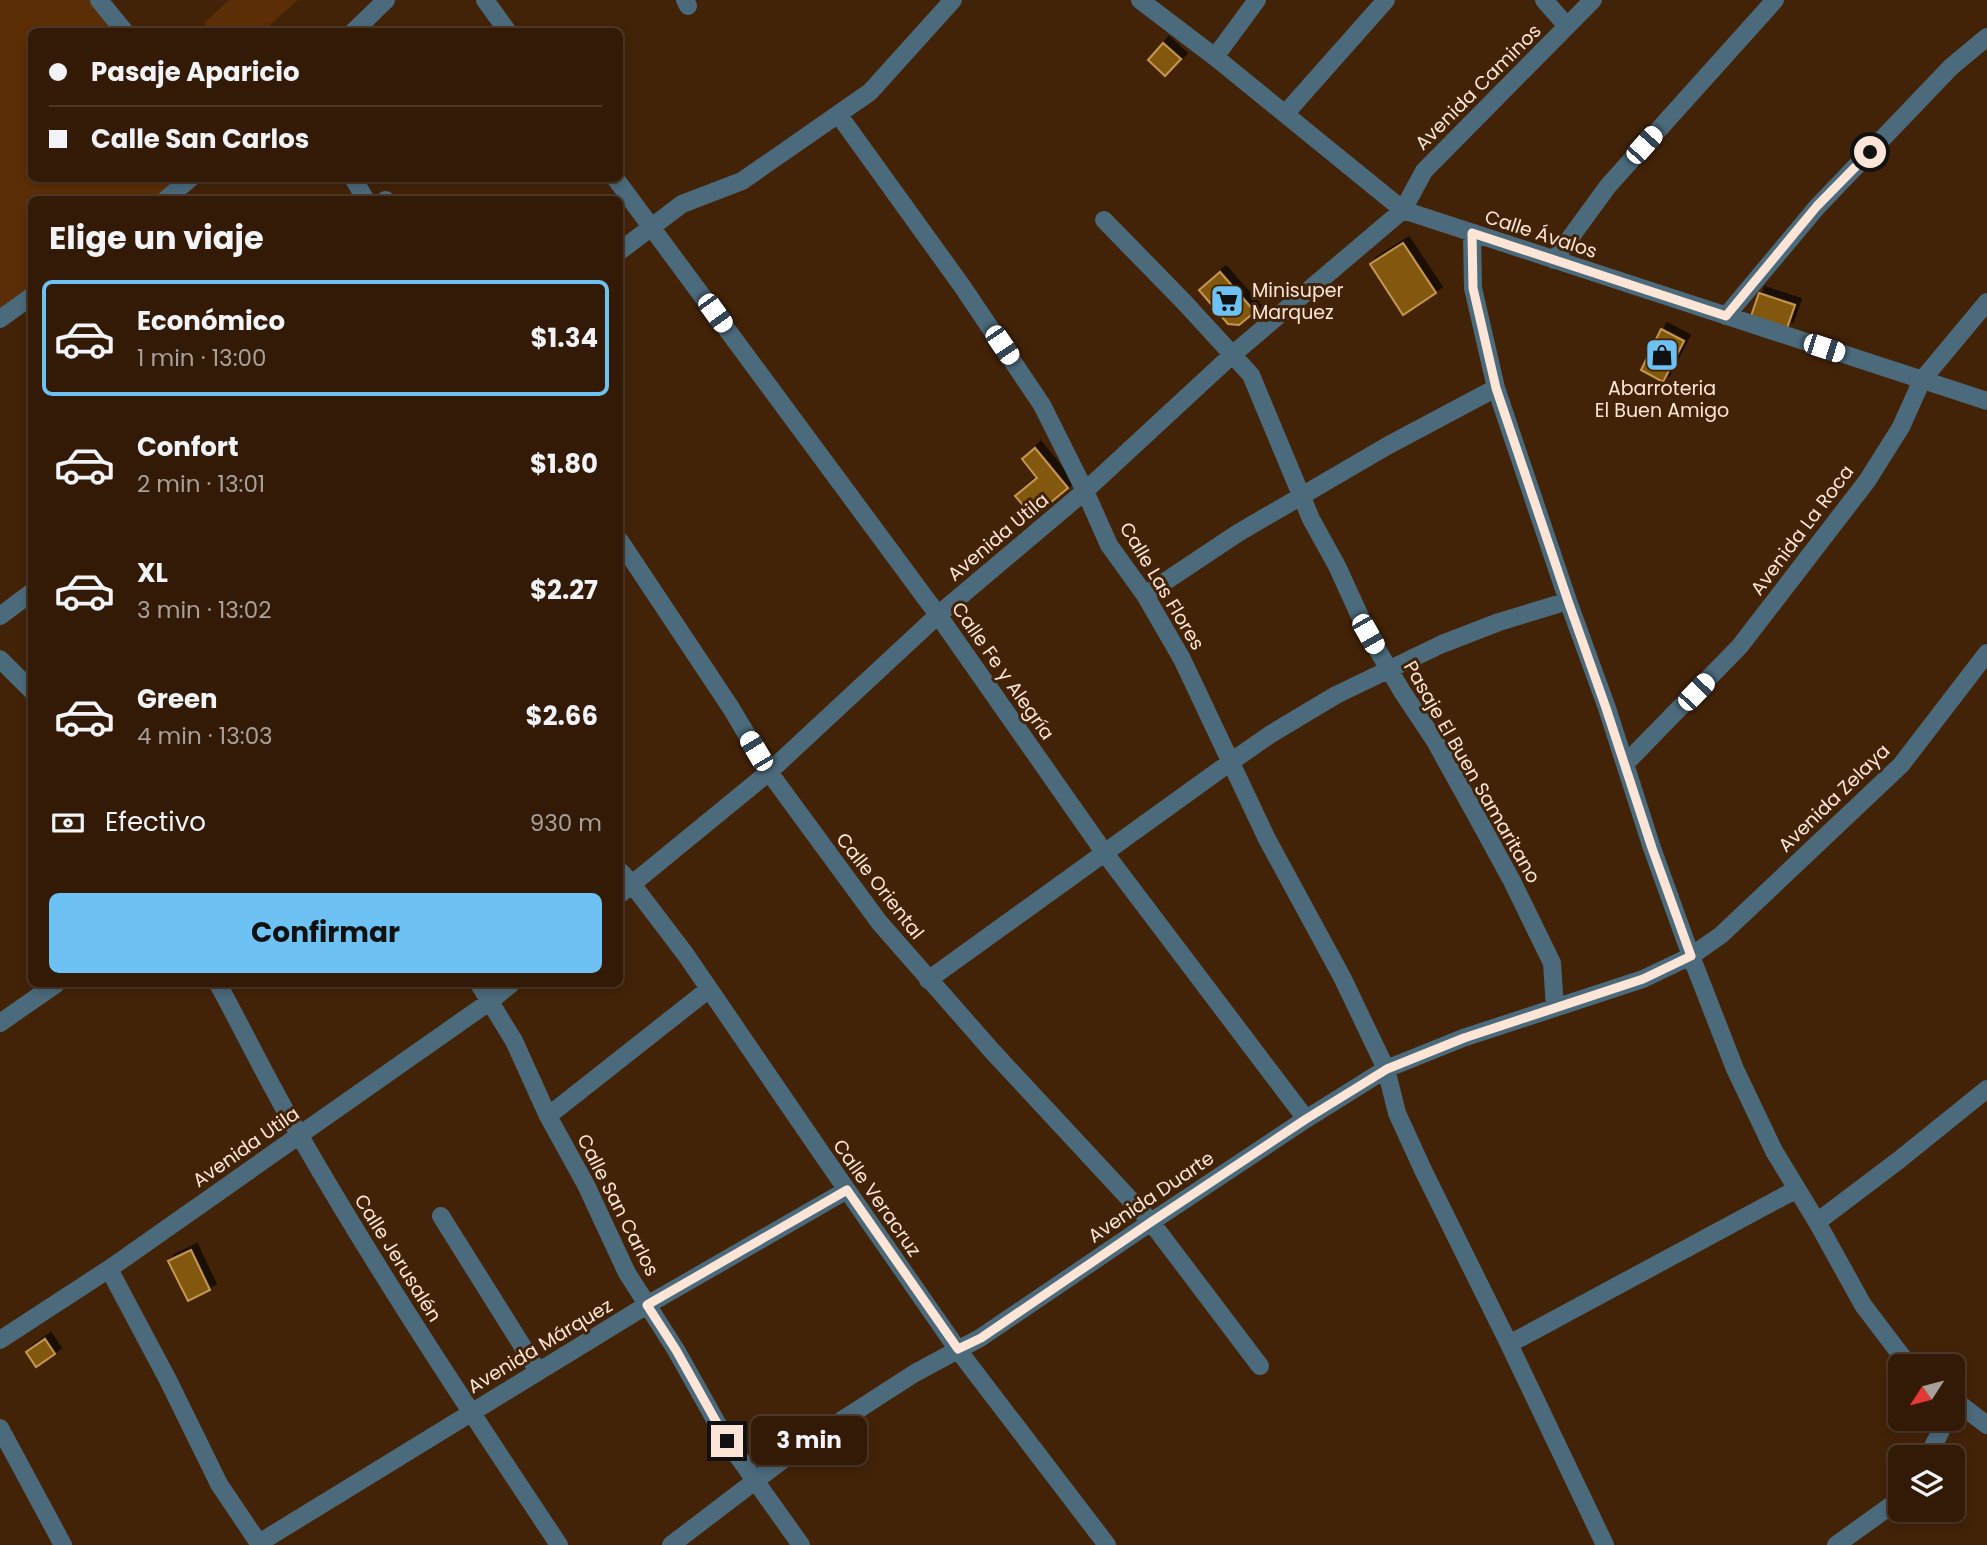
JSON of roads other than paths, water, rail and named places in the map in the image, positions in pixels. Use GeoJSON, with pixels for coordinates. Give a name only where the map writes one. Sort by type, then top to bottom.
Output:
{"type":"FeatureCollection","features":[{"type":"Feature","properties":{"kind":"street"},"geometry":{"type":"LineString","coordinates":[[99,0],[122,28]]}},
{"type":"Feature","properties":{"kind":"street"},"geometry":{"type":"LineString","coordinates":[[357,28],[386,0]]}},
{"type":"Feature","properties":{"kind":"street"},"geometry":{"type":"LineString","coordinates":[[485,0],[505,28]]}},
{"type":"Feature","properties":{"kind":"street"},"geometry":{"type":"LineString","coordinates":[[623,249],[682,204],[742,181],[870,92],[953,0]]}},
{"type":"Feature","properties":{"kind":"street","name":"Calle Ávalos"},"geometry":{"type":"LineString","coordinates":[[1139,0],[1215,57],[1403,210],[1987,401]]}},
{"type":"Feature","properties":{"kind":"street"},"geometry":{"type":"LineString","coordinates":[[1215,57],[1258,0]]}},
{"type":"Feature","properties":{"kind":"street"},"geometry":{"type":"LineString","coordinates":[[1285,114],[1387,0]]}},
{"type":"Feature","properties":{"kind":"street"},"geometry":{"type":"LineString","coordinates":[[1544,0],[1567,26]]}},
{"type":"Feature","properties":{"kind":"street","name":"Avenida Caminos"},"geometry":{"type":"LineString","coordinates":[[1403,210],[1423,171],[1593,0]]}},
{"type":"Feature","properties":{"kind":"street"},"geometry":{"type":"LineString","coordinates":[[1554,260],[1608,186],[1775,0]]}},
{"type":"Feature","properties":{"kind":"street"},"geometry":{"type":"LineString","coordinates":[[1726,316],[1817,206],[1951,67],[1987,37]]}},
{"type":"Feature","properties":{"kind":"street","name":"Calle Las Flores"},"geometry":{"type":"LineString","coordinates":[[838,114],[962,286],[1042,405],[1109,545],[1145,595],[1182,659],[1232,761],[1266,839],[1342,977],[1387,1069],[1397,1113],[1423,1170],[1605,1545]]}},
{"type":"Feature","properties":{"kind":"street"},"geometry":{"type":"LineString","coordinates":[[170,196],[186,182]]}},
{"type":"Feature","properties":{"kind":"street","name":"Calle Fe y Alegría"},"geometry":{"type":"LineString","coordinates":[[618,182],[938,615],[1104,852],[1306,1119]]}},
{"type":"Feature","properties":{"kind":"street","name":"Avenida Utila"},"geometry":{"type":"LineString","coordinates":[[624,883],[769,772],[938,615],[1085,491],[1232,355],[1403,210]]}},
{"type":"Feature","properties":{"kind":"street","name":"Pasaje El Buen Samaritano"},"geometry":{"type":"LineString","coordinates":[[1104,220],[1251,375],[1311,519],[1337,566],[1368,634],[1434,741],[1518,893],[1552,963],[1555,1008]]}},
{"type":"Feature","properties":{"kind":"street"},"geometry":{"type":"LineString","coordinates":[[1472,233],[1473,288],[1496,388],[1691,956],[1735,1069],[1774,1151],[1863,1305],[1900,1354]]}},
{"type":"Feature","properties":{"kind":"street"},"geometry":{"type":"LineString","coordinates":[[0,319],[28,299]]}},
{"type":"Feature","properties":{"kind":"street","name":"Avenida La Roca"},"geometry":{"type":"LineString","coordinates":[[1625,764],[1740,646],[1867,481],[1901,426],[1922,380],[1987,302]]}},
{"type":"Feature","properties":{"kind":"street"},"geometry":{"type":"LineString","coordinates":[[1145,595],[1238,533],[1387,446],[1496,388]]}},
{"type":"Feature","properties":{"kind":"street","name":"Calle Oriental"},"geometry":{"type":"LineString","coordinates":[[623,546],[731,708],[769,772],[879,922],[992,1052],[1151,1222],[1260,1366]]}},
{"type":"Feature","properties":{"kind":"street"},"geometry":{"type":"LineString","coordinates":[[0,616],[28,595]]}},
{"type":"Feature","properties":{"kind":"street"},"geometry":{"type":"LineString","coordinates":[[928,980],[1232,761],[1336,695],[1442,644],[1568,601]]}},
{"type":"Feature","properties":{"kind":"street","name":"Avenida Zelaya"},"geometry":{"type":"LineString","coordinates":[[1691,956],[1721,935],[1901,765],[1987,653]]}},
{"type":"Feature","properties":{"kind":"street"},"geometry":{"type":"LineString","coordinates":[[0,659],[28,687]]}},
{"type":"Feature","properties":{"kind":"street","name":"Calle Veracruz"},"geometry":{"type":"LineString","coordinates":[[624,883],[687,955],[958,1349],[1107,1545]]}},
{"type":"Feature","properties":{"kind":"street","name":"Avenida Duarte"},"geometry":{"type":"LineString","coordinates":[[671,1545],[819,1435],[915,1373],[981,1338],[1306,1119],[1387,1069],[1464,1038],[1643,979],[1691,956]]}},
{"type":"Feature","properties":{"kind":"street"},"geometry":{"type":"LineString","coordinates":[[0,1023],[52,987]]}},
{"type":"Feature","properties":{"kind":"street","name":"Calle Jerusalén"},"geometry":{"type":"LineString","coordinates":[[220,987],[299,1136],[397,1297],[559,1545]]}},
{"type":"Feature","properties":{"kind":"street","name":"Calle San Carlos"},"geometry":{"type":"LineString","coordinates":[[481,987],[514,1041],[548,1116],[586,1185],[627,1273],[676,1350],[727,1441],[801,1545]]}},
{"type":"Feature","properties":{"kind":"street","name":"Avenida Utila"},"geometry":{"type":"LineString","coordinates":[[0,1339],[109,1269],[507,987]]}},
{"type":"Feature","properties":{"kind":"street"},"geometry":{"type":"LineString","coordinates":[[548,1116],[709,989]]}},
{"type":"Feature","properties":{"kind":"street"},"geometry":{"type":"LineString","coordinates":[[1817,1222],[1987,1089]]}},
{"type":"Feature","properties":{"kind":"street"},"geometry":{"type":"LineString","coordinates":[[1509,1343],[1797,1189]]}},
{"type":"Feature","properties":{"kind":"street","name":"Avenida Márquez"},"geometry":{"type":"LineString","coordinates":[[259,1544],[647,1305],[847,1190]]}},
{"type":"Feature","properties":{"kind":"street"},"geometry":{"type":"LineString","coordinates":[[441,1216],[538,1371]]}},
{"type":"Feature","properties":{"kind":"street"},"geometry":{"type":"LineString","coordinates":[[109,1269],[168,1380],[219,1485],[259,1544]]}},
{"type":"Feature","properties":{"kind":"street"},"geometry":{"type":"LineString","coordinates":[[1965,1410],[1987,1425]]}},
{"type":"Feature","properties":{"kind":"street"},"geometry":{"type":"LineString","coordinates":[[0,1428],[63,1545]]}},
{"type":"Feature","properties":{"kind":"street"},"geometry":{"type":"LineString","coordinates":[[1836,1545],[1888,1508]]}},
{"type":"Feature","properties":{"kind":"place","name":"Minisuper Marquez"},"geometry":{"type":"Point","coordinates":[1227,301]}},
{"type":"Feature","properties":{"kind":"place","name":"Abarroteria El Buen Amigo"},"geometry":{"type":"Point","coordinates":[1662,355]}}]}
